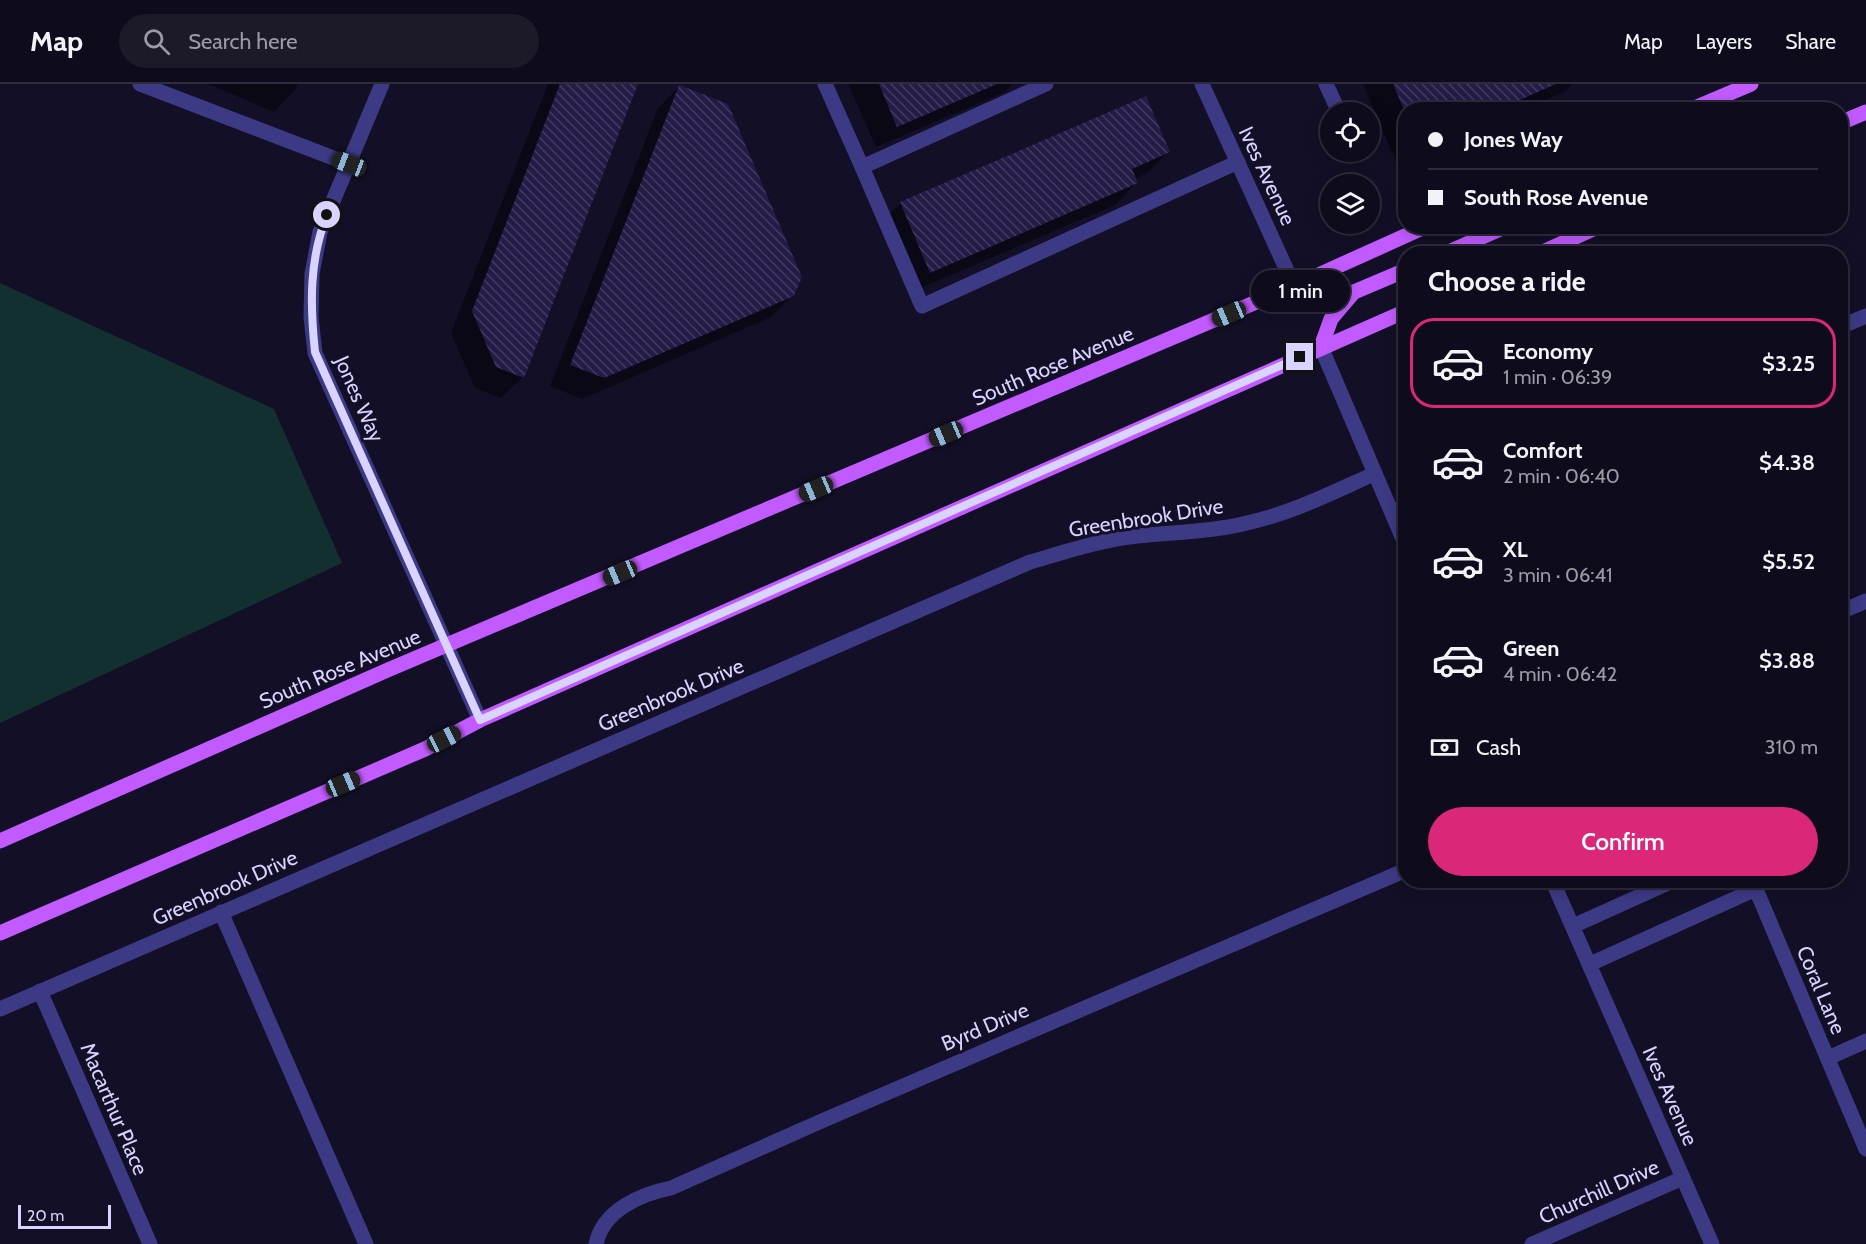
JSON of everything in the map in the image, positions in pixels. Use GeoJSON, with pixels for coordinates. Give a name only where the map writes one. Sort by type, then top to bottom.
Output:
{"type":"FeatureCollection","features":[{"type":"Feature","properties":{"kind":"main road"},"geometry":{"type":"LineString","coordinates":[[1709,102],[1751,84]]}},
{"type":"Feature","properties":{"kind":"main road"},"geometry":{"type":"LineString","coordinates":[[1848,120],[1866,112]]}},
{"type":"Feature","properties":{"kind":"main road","name":"South Rose Avenue"},"geometry":{"type":"LineString","coordinates":[[0,841],[390,669],[1294,286],[1409,234]]}},
{"type":"Feature","properties":{"kind":"main road"},"geometry":{"type":"LineString","coordinates":[[1462,246],[1489,234]]}},
{"type":"Feature","properties":{"kind":"main road"},"geometry":{"type":"LineString","coordinates":[[1556,246],[1582,234]]}},
{"type":"Feature","properties":{"kind":"main road"},"geometry":{"type":"LineString","coordinates":[[1321,347],[1331,319],[1354,292],[1398,273]]}},
{"type":"Feature","properties":{"kind":"main road"},"geometry":{"type":"LineString","coordinates":[[0,933],[425,749],[480,720],[1398,314]]}},
{"type":"Feature","properties":{"kind":"street"},"geometry":{"type":"LineString","coordinates":[[140,84],[349,164]]}},
{"type":"Feature","properties":{"kind":"street","name":"Jones Way"},"geometry":{"type":"LineString","coordinates":[[382,84],[320,232],[312,274],[311,316],[315,352],[480,720]]}},
{"type":"Feature","properties":{"kind":"street"},"geometry":{"type":"LineString","coordinates":[[825,84],[922,306],[1238,162]]}},
{"type":"Feature","properties":{"kind":"street"},"geometry":{"type":"LineString","coordinates":[[862,167],[1046,84]]}},
{"type":"Feature","properties":{"kind":"street","name":"Ives Avenue"},"geometry":{"type":"LineString","coordinates":[[1202,84],[1294,286]]}},
{"type":"Feature","properties":{"kind":"street"},"geometry":{"type":"LineString","coordinates":[[1326,84],[1334,102]]}},
{"type":"Feature","properties":{"kind":"street"},"geometry":{"type":"LineString","coordinates":[[1848,324],[1866,317]]}},
{"type":"Feature","properties":{"kind":"street"},"geometry":{"type":"LineString","coordinates":[[1321,347],[1398,528]]}},
{"type":"Feature","properties":{"kind":"street","name":"Greenbrook Drive"},"geometry":{"type":"LineString","coordinates":[[0,1008],[1030,562],[1079,548],[1135,536],[1200,531],[1250,523],[1298,508],[1374,474]]}},
{"type":"Feature","properties":{"kind":"street"},"geometry":{"type":"LineString","coordinates":[[1848,609],[1866,601]]}},
{"type":"Feature","properties":{"kind":"street","name":"Byrd Drive"},"geometry":{"type":"LineString","coordinates":[[596,1242],[609,1219],[631,1201],[650,1192],[671,1188],[835,1115],[1398,873]]}},
{"type":"Feature","properties":{"kind":"street","name":"Ives Avenue"},"geometry":{"type":"LineString","coordinates":[[1556,888],[1712,1244]]}},
{"type":"Feature","properties":{"kind":"street"},"geometry":{"type":"LineString","coordinates":[[1573,926],[1657,888]]}},
{"type":"Feature","properties":{"kind":"street"},"geometry":{"type":"LineString","coordinates":[[1590,964],[1748,888]]}},
{"type":"Feature","properties":{"kind":"street","name":"Coral Lane"},"geometry":{"type":"LineString","coordinates":[[1755,888],[1866,1149]]}},
{"type":"Feature","properties":{"kind":"street"},"geometry":{"type":"LineString","coordinates":[[221,912],[366,1244]]}},
{"type":"Feature","properties":{"kind":"street","name":"Macarthur Place"},"geometry":{"type":"LineString","coordinates":[[40,991],[150,1244]]}},
{"type":"Feature","properties":{"kind":"street"},"geometry":{"type":"LineString","coordinates":[[1828,1058],[1866,1041]]}},
{"type":"Feature","properties":{"kind":"street","name":"Churchill Drive"},"geometry":{"type":"LineString","coordinates":[[1532,1244],[1683,1178]]}},
{"type":"Feature","properties":{"kind":"green space"},"geometry":{"type":"Polygon","coordinates":[[[0,283],[274,409],[342,563],[0,723],[0,283]]]}},
{"type":"Feature","properties":{"kind":"building"},"geometry":{"type":"Polygon","coordinates":[[[560,84],[638,84],[524,378],[496,367],[472,311],[560,84]]]}},
{"type":"Feature","properties":{"kind":"building"},"geometry":{"type":"Polygon","coordinates":[[[879,84],[997,84],[897,127],[879,84]]]}},
{"type":"Feature","properties":{"kind":"building"},"geometry":{"type":"Polygon","coordinates":[[[1393,84],[1556,84],[1515,102],[1401,102],[1393,84]]]}},
{"type":"Feature","properties":{"kind":"building"},"geometry":{"type":"Polygon","coordinates":[[[679,85],[728,104],[802,277],[794,296],[604,378],[570,365],[679,85]]]}},
{"type":"Feature","properties":{"kind":"building"},"geometry":{"type":"Polygon","coordinates":[[[1146,96],[1170,152],[1132,169],[1138,183],[930,273],[900,202],[1146,96]]]}},
{"type":"Feature","properties":{"kind":"route"},"geometry":{"type":"LineString","coordinates":[[327,215],[320,232],[312,274],[311,316],[315,352],[480,720],[1300,357]]}}]}
